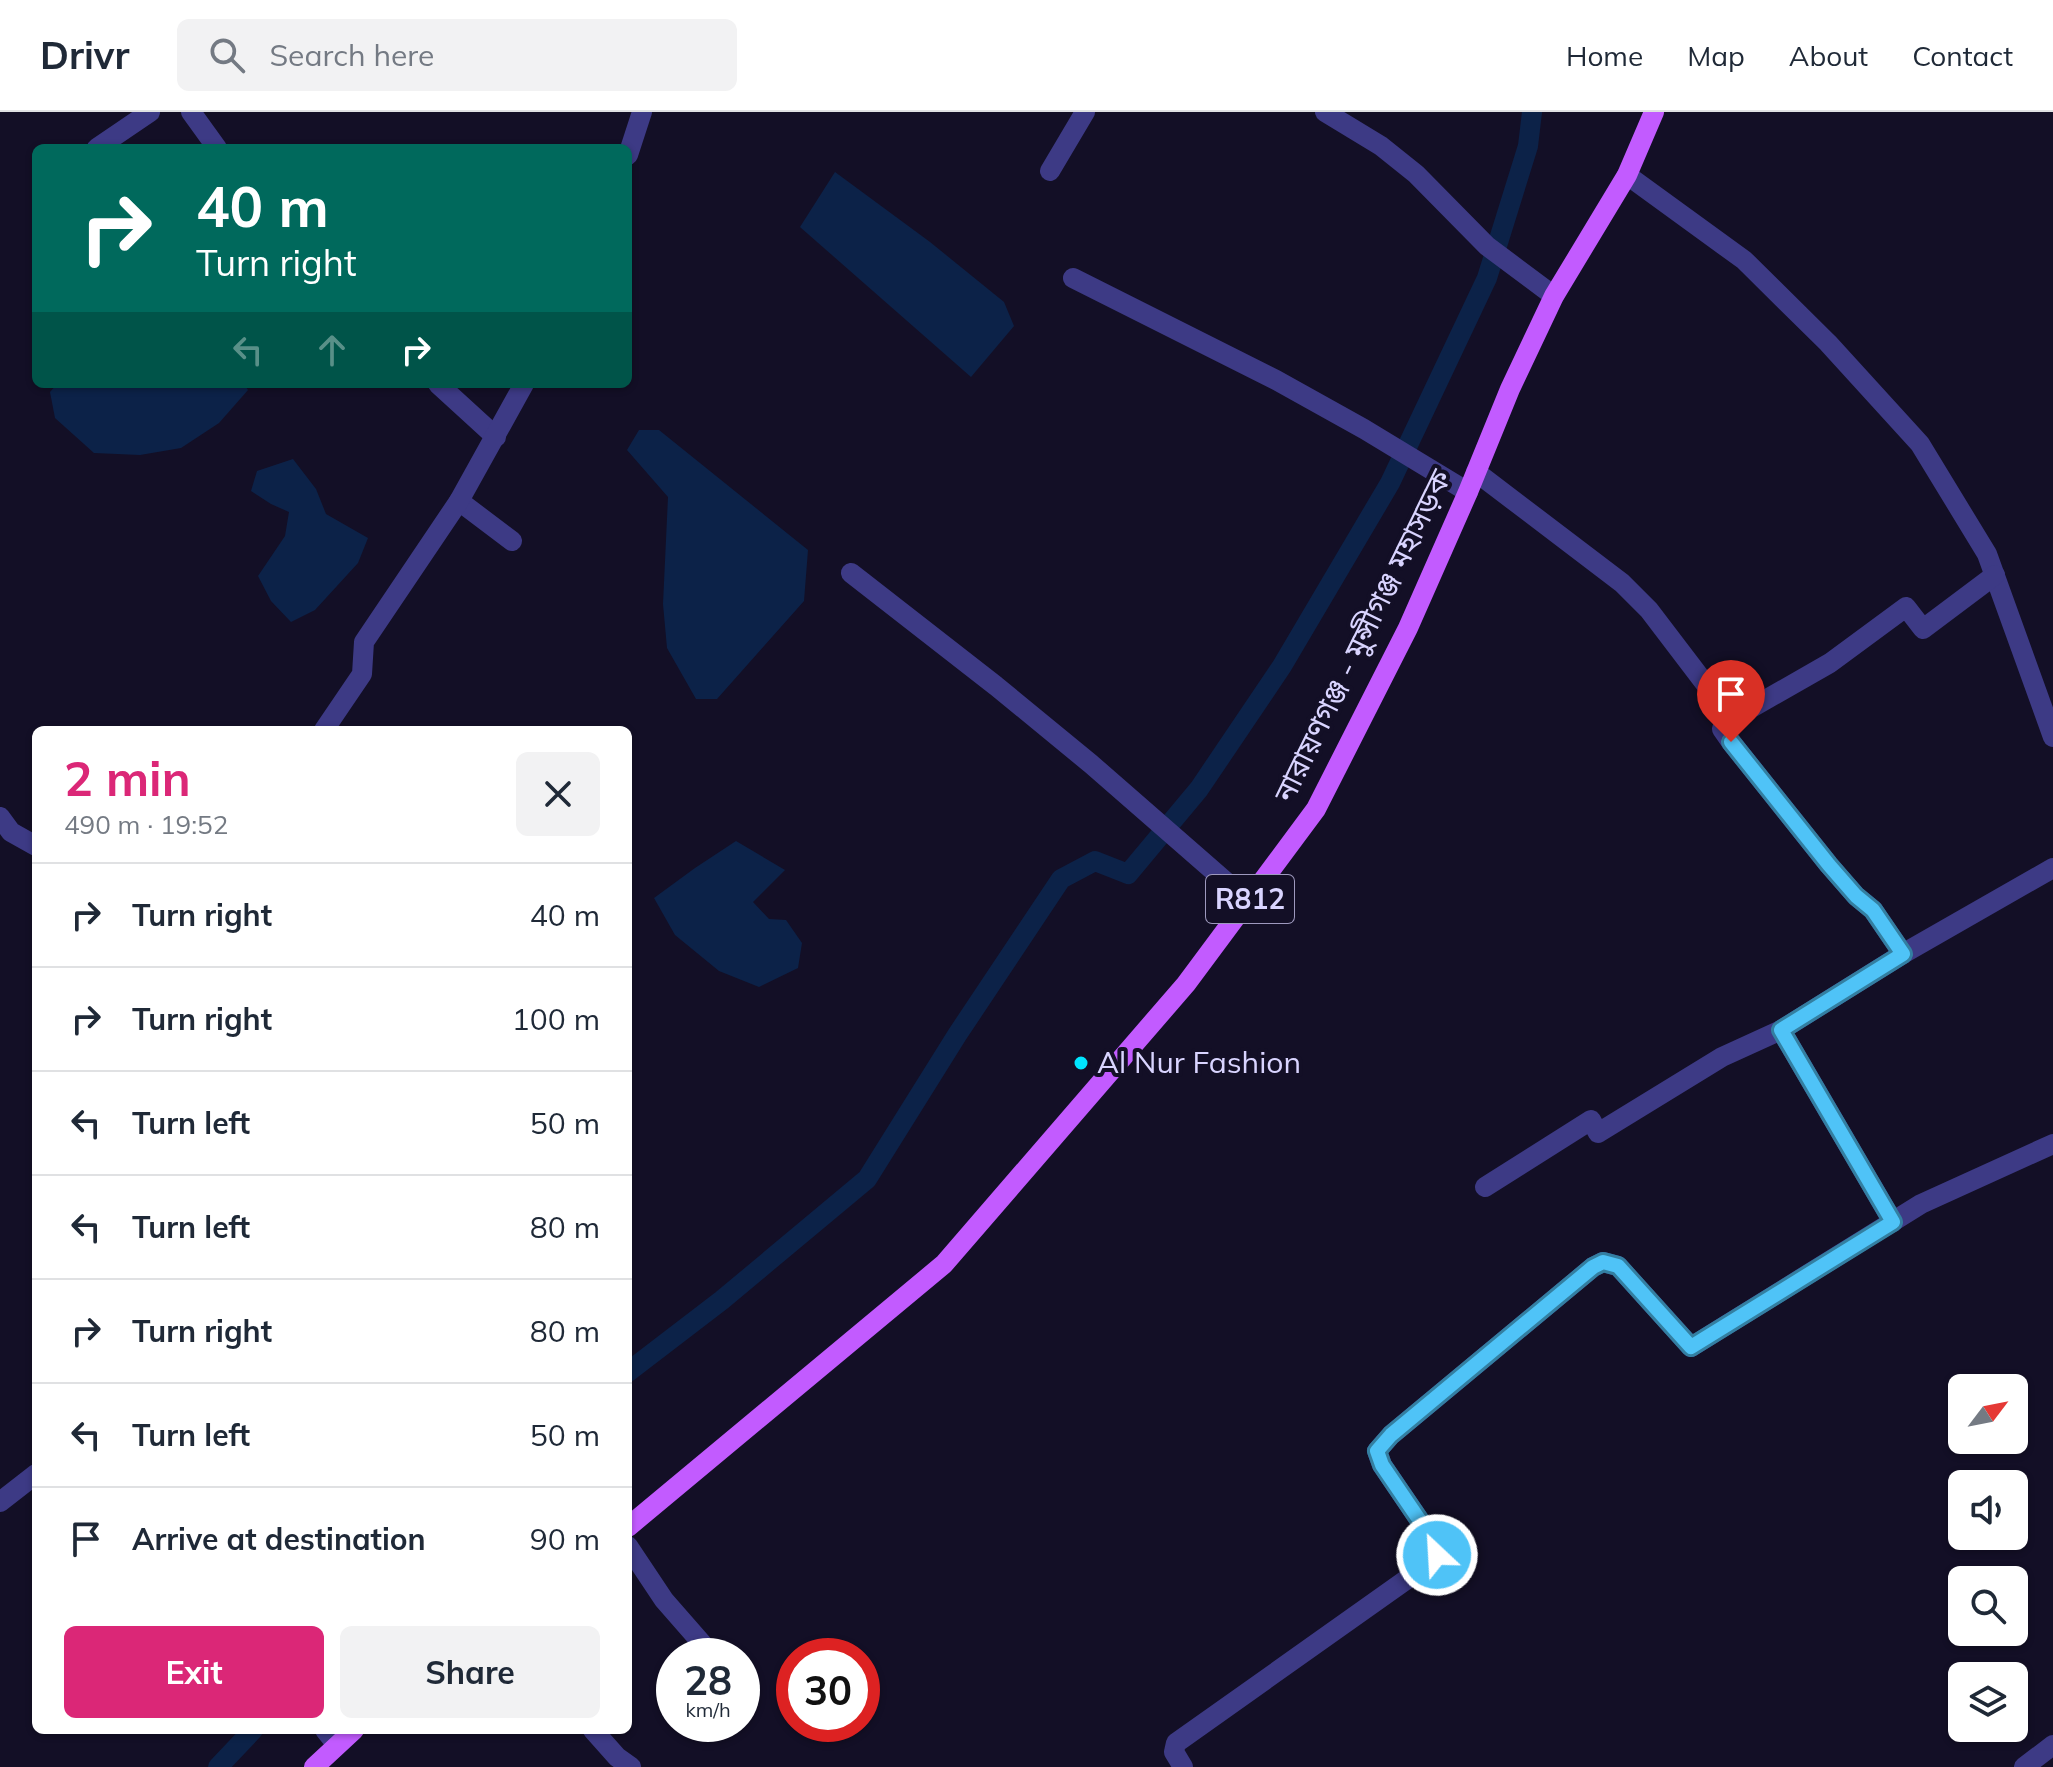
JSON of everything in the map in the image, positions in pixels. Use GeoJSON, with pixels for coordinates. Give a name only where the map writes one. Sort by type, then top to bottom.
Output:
{"type":"FeatureCollection","features":[{"type":"Feature","properties":{"kind":"main road","name":"নারায়ণগঞ্জ - মুন্সীগঞ্জ মহাসড়ক"},"geometry":{"type":"LineString","coordinates":[[632,1521],[944,1264],[1186,984],[1316,809],[1408,628],[1510,389],[1554,296],[1627,175],[1654,112]]}},
{"type":"Feature","properties":{"kind":"main road"},"geometry":{"type":"LineString","coordinates":[[314,1767],[331,1737]]}},
{"type":"Feature","properties":{"kind":"street"},"geometry":{"type":"LineString","coordinates":[[103,144],[150,112]]}},
{"type":"Feature","properties":{"kind":"street"},"geometry":{"type":"LineString","coordinates":[[191,112],[214,144]]}},
{"type":"Feature","properties":{"kind":"street"},"geometry":{"type":"LineString","coordinates":[[632,144],[642,112]]}},
{"type":"Feature","properties":{"kind":"street"},"geometry":{"type":"LineString","coordinates":[[1050,171],[1085,112]]}},
{"type":"Feature","properties":{"kind":"street"},"geometry":{"type":"LineString","coordinates":[[1325,112],[1381,146],[1416,174],[1487,246],[1554,296]]}},
{"type":"Feature","properties":{"kind":"street"},"geometry":{"type":"LineString","coordinates":[[1627,175],[1744,260],[1838,354],[1920,444],[1987,554],[2053,737]]}},
{"type":"Feature","properties":{"kind":"street"},"geometry":{"type":"LineString","coordinates":[[1073,278],[1276,380],[1468,492]]}},
{"type":"Feature","properties":{"kind":"street"},"geometry":{"type":"LineString","coordinates":[[442,388],[496,437]]}},
{"type":"Feature","properties":{"kind":"street"},"geometry":{"type":"LineString","coordinates":[[327,726],[362,674],[364,642],[459,501],[522,388]]}},
{"type":"Feature","properties":{"kind":"street"},"geometry":{"type":"LineString","coordinates":[[1476,472],[1622,583],[1649,610],[1732,719]]}},
{"type":"Feature","properties":{"kind":"street"},"geometry":{"type":"LineString","coordinates":[[459,501],[512,541]]}},
{"type":"Feature","properties":{"kind":"street"},"geometry":{"type":"LineString","coordinates":[[851,573],[996,686],[1248,901]]}},
{"type":"Feature","properties":{"kind":"street"},"geometry":{"type":"LineString","coordinates":[[1903,954],[1873,910],[1829,865],[1722,729],[1732,719],[1830,663],[1906,607],[1923,629],[1995,575]]}},
{"type":"Feature","properties":{"kind":"street"},"geometry":{"type":"LineString","coordinates":[[0,817],[11,832],[32,844]]}},
{"type":"Feature","properties":{"kind":"street"},"geometry":{"type":"LineString","coordinates":[[1485,1187],[1591,1120],[1598,1133],[1722,1057],[1781,1030],[1903,954],[2053,868]]}},
{"type":"Feature","properties":{"kind":"street"},"geometry":{"type":"LineString","coordinates":[[1781,1030],[1893,1222]]}},
{"type":"Feature","properties":{"kind":"street"},"geometry":{"type":"LineString","coordinates":[[1183,1767],[1174,1752],[1176,1743],[1219,1715],[1437,1555],[1435,1543],[1382,1465],[1377,1451],[1391,1435],[1593,1267],[1603,1262],[1618,1266],[1691,1347],[1921,1204],[2053,1144]]}},
{"type":"Feature","properties":{"kind":"street"},"geometry":{"type":"LineString","coordinates":[[0,1502],[32,1477]]}},
{"type":"Feature","properties":{"kind":"street"},"geometry":{"type":"LineString","coordinates":[[632,1552],[664,1600],[697,1638]]}},
{"type":"Feature","properties":{"kind":"street"},"geometry":{"type":"LineString","coordinates":[[597,1734],[617,1757],[631,1767]]}},
{"type":"Feature","properties":{"kind":"street"},"geometry":{"type":"LineString","coordinates":[[2024,1767],[2053,1745]]}},
{"type":"Feature","properties":{"kind":"water"},"geometry":{"type":"Polygon","coordinates":[[[835,172],[930,242],[1004,302],[1014,326],[971,377],[800,227],[835,172]]]}},
{"type":"Feature","properties":{"kind":"water"},"geometry":{"type":"Polygon","coordinates":[[[54,388],[248,390],[219,423],[181,448],[140,455],[94,453],[55,418],[50,392],[54,388]]]}},
{"type":"Feature","properties":{"kind":"water"},"geometry":{"type":"Polygon","coordinates":[[[639,430],[659,430],[808,550],[804,601],[717,699],[696,699],[667,648],[663,604],[668,497],[627,450],[639,430]]]}},
{"type":"Feature","properties":{"kind":"water"},"geometry":{"type":"Polygon","coordinates":[[[293,459],[316,489],[326,514],[368,538],[358,563],[315,610],[291,622],[271,601],[258,576],[285,536],[289,512],[251,491],[257,471],[293,459]]]}},
{"type":"Feature","properties":{"kind":"water"},"geometry":{"type":"Polygon","coordinates":[[[736,841],[785,870],[753,902],[769,919],[786,920],[802,943],[798,968],[759,987],[719,971],[675,935],[654,898],[736,841]]]}},
{"type":"Feature","properties":{"kind":"waterway"},"geometry":{"type":"LineString","coordinates":[[632,1369],[722,1300],[867,1179],[957,1035],[1061,879],[1095,861],[1128,874],[1199,789],[1282,666],[1390,483],[1487,278],[1528,146],[1532,112]]}},
{"type":"Feature","properties":{"kind":"waterway"},"geometry":{"type":"LineString","coordinates":[[218,1767],[249,1734]]}},
{"type":"Feature","properties":{"kind":"place","name":"Al Nur Fashion"},"geometry":{"type":"Point","coordinates":[1081,1063]}},
{"type":"Feature","properties":{"kind":"route"},"geometry":{"type":"LineString","coordinates":[[1437,1555],[1435,1543],[1382,1465],[1377,1451],[1391,1435],[1593,1267],[1603,1262],[1618,1266],[1691,1347],[1893,1222],[1781,1030],[1903,954],[1873,910],[1829,865],[1731,742]]}}]}
